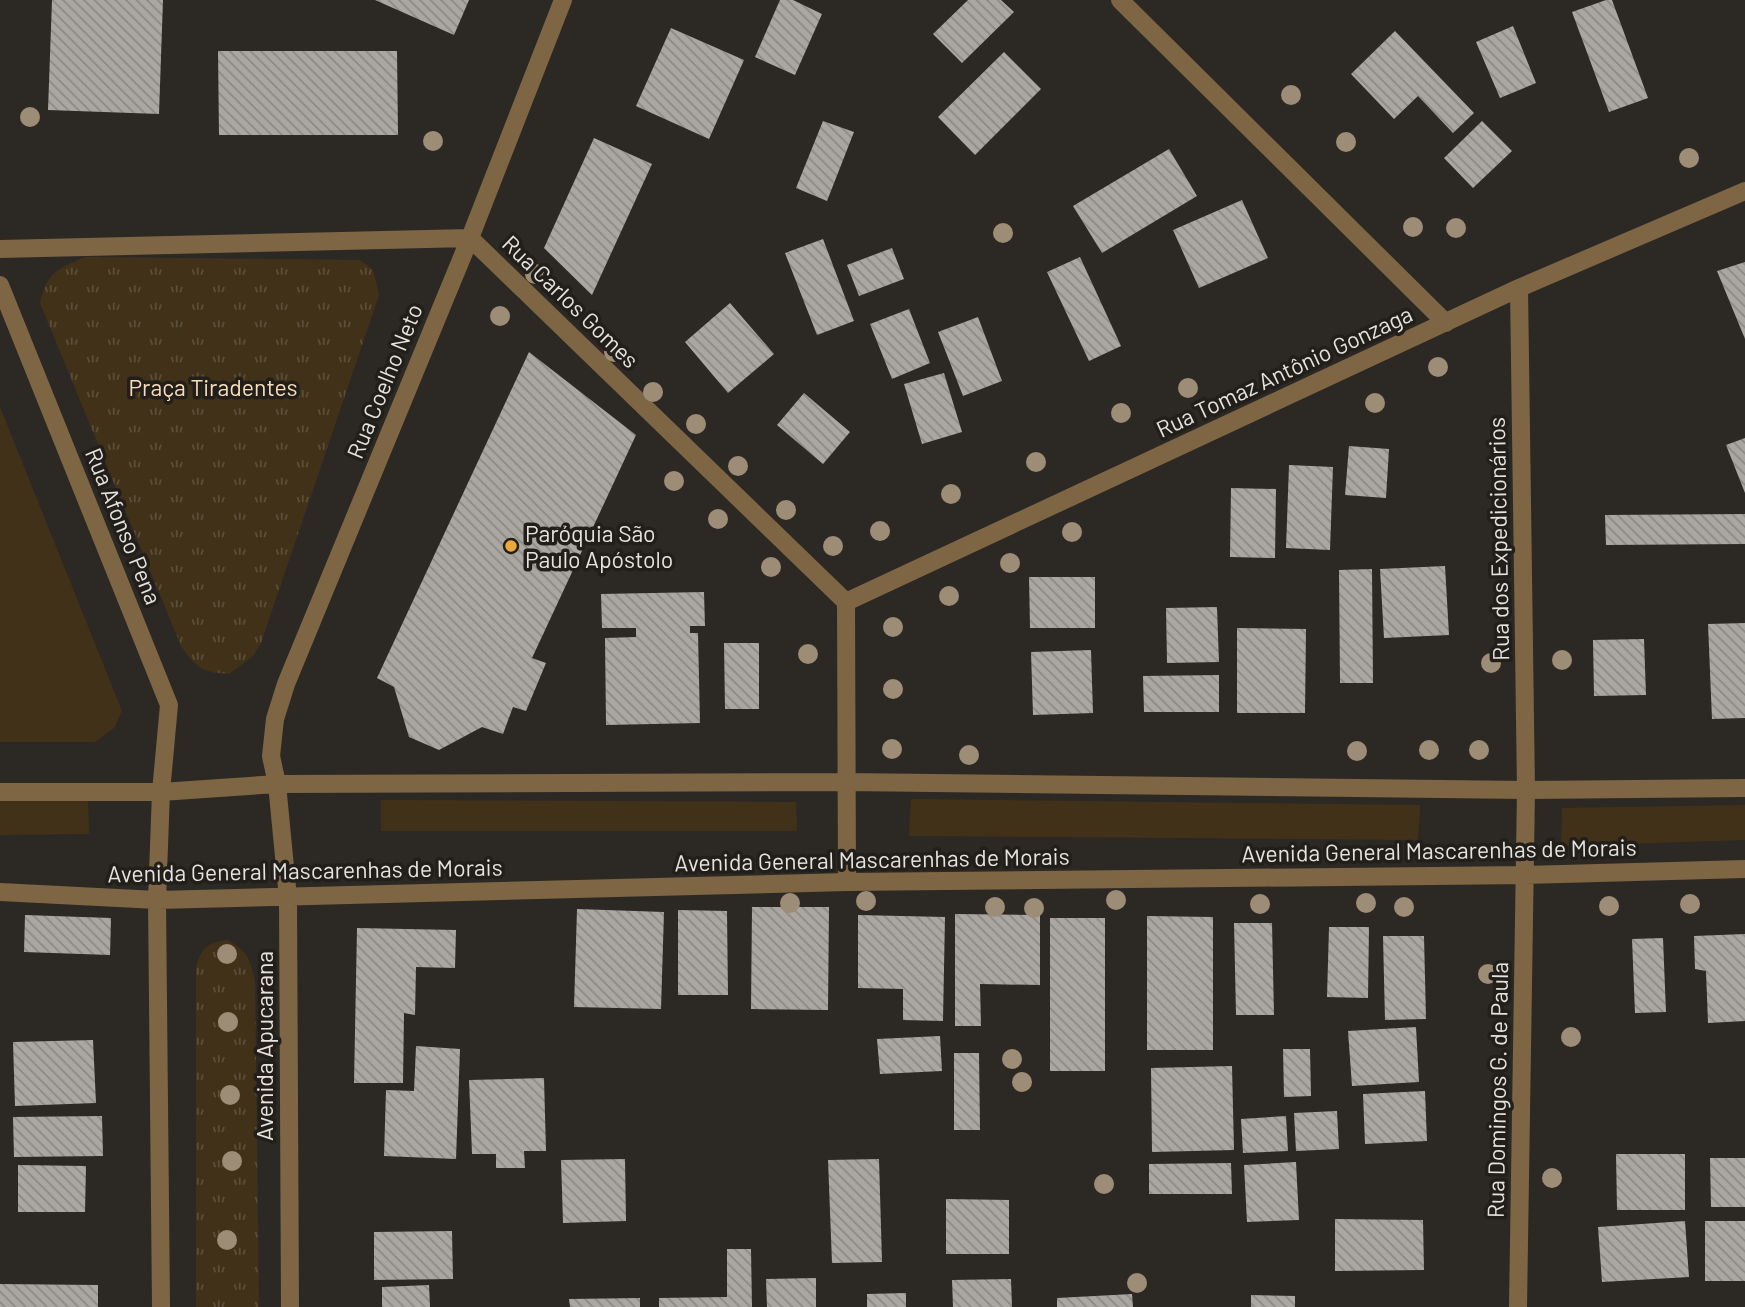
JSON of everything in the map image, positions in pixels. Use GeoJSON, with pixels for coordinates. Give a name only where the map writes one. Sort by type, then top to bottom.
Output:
{"type":"FeatureCollection","features":[{"type":"Feature","properties":{"kind":"street","name":"Rua Coelho Neto"},"geometry":{"type":"LineString","coordinates":[[277,784],[271,756],[275,719],[286,684],[470,238],[563,0]]}},
{"type":"Feature","properties":{"kind":"street"},"geometry":{"type":"LineString","coordinates":[[1120,0],[1446,323]]}},
{"type":"Feature","properties":{"kind":"street","name":"Rua Tomaz Antônio Gonzaga"},"geometry":{"type":"LineString","coordinates":[[846,602],[1519,288],[1745,191]]}},
{"type":"Feature","properties":{"kind":"street","name":"Rua Carlos Gomes"},"geometry":{"type":"LineString","coordinates":[[0,249],[470,238],[846,602]]}},
{"type":"Feature","properties":{"kind":"street","name":"Rua Afonso Pena"},"geometry":{"type":"LineString","coordinates":[[0,285],[169,705],[161,792]]}},
{"type":"Feature","properties":{"kind":"street","name":"Rua dos Expedicionários"},"geometry":{"type":"LineString","coordinates":[[1519,288],[1525,875]]}},
{"type":"Feature","properties":{"kind":"street"},"geometry":{"type":"LineString","coordinates":[[846,602],[847,882]]}},
{"type":"Feature","properties":{"kind":"street"},"geometry":{"type":"LineString","coordinates":[[0,792],[161,792],[277,784],[847,782],[1526,790],[1745,788]]}},
{"type":"Feature","properties":{"kind":"street","name":"Avenida Apucarana"},"geometry":{"type":"LineString","coordinates":[[277,784],[288,898],[290,1307]]}},
{"type":"Feature","properties":{"kind":"street"},"geometry":{"type":"LineString","coordinates":[[161,792],[157,900],[161,1307]]}},
{"type":"Feature","properties":{"kind":"street","name":"Avenida General Mascarenhas de Morais"},"geometry":{"type":"LineString","coordinates":[[0,892],[157,900],[847,882],[1525,875],[1745,869]]}},
{"type":"Feature","properties":{"kind":"street","name":"Rua Domingos G. de Paula"},"geometry":{"type":"LineString","coordinates":[[1518,1307],[1525,875]]}},
{"type":"Feature","properties":{"kind":"green space","name":"Praça Tiradentes"},"geometry":{"type":"Polygon","coordinates":[[[85,257],[360,260],[373,270],[379,295],[261,643],[253,656],[229,674],[200,668],[181,646],[40,303],[50,278],[67,265],[85,257]]]}},
{"type":"Feature","properties":{"kind":"green space"},"geometry":{"type":"Polygon","coordinates":[[[0,407],[122,711],[114,728],[95,742],[0,742],[0,407]]]}},
{"type":"Feature","properties":{"kind":"green space"},"geometry":{"type":"Polygon","coordinates":[[[0,799],[88,799],[89,834],[0,835],[0,799]]]}},
{"type":"Feature","properties":{"kind":"green space"},"geometry":{"type":"Polygon","coordinates":[[[911,799],[1420,805],[1418,840],[909,836],[911,799]]]}},
{"type":"Feature","properties":{"kind":"green space"},"geometry":{"type":"Polygon","coordinates":[[[381,800],[796,802],[797,831],[381,831],[381,800]]]}},
{"type":"Feature","properties":{"kind":"green space"},"geometry":{"type":"Polygon","coordinates":[[[1745,805],[1745,840],[1561,846],[1562,808],[1745,805]]]}},
{"type":"Feature","properties":{"kind":"green space"},"geometry":{"type":"Polygon","coordinates":[[[227,940],[247,956],[255,981],[259,1307],[196,1307],[196,968],[206,948],[227,940]]]}},
{"type":"Feature","properties":{"kind":"building"},"geometry":{"type":"Polygon","coordinates":[[[52,0],[163,0],[159,114],[48,110],[52,0]]]}},
{"type":"Feature","properties":{"kind":"building"},"geometry":{"type":"Polygon","coordinates":[[[375,0],[469,0],[454,35],[375,0]]]}},
{"type":"Feature","properties":{"kind":"building"},"geometry":{"type":"Polygon","coordinates":[[[780,0],[793,0],[822,14],[795,75],[755,57],[780,0]]]}},
{"type":"Feature","properties":{"kind":"building"},"geometry":{"type":"Polygon","coordinates":[[[968,0],[1001,0],[1014,12],[962,63],[933,34],[968,0]]]}},
{"type":"Feature","properties":{"kind":"building"},"geometry":{"type":"Polygon","coordinates":[[[1612,0],[1648,98],[1609,112],[1572,12],[1612,0]]]}},
{"type":"Feature","properties":{"kind":"building"},"geometry":{"type":"Polygon","coordinates":[[[1513,26],[1536,83],[1500,98],[1476,42],[1513,26]]]}},
{"type":"Feature","properties":{"kind":"building"},"geometry":{"type":"Polygon","coordinates":[[[671,28],[744,60],[709,139],[636,106],[671,28]]]}},
{"type":"Feature","properties":{"kind":"building"},"geometry":{"type":"Polygon","coordinates":[[[1395,31],[1474,113],[1453,133],[1418,96],[1394,119],[1351,74],[1395,31]]]}},
{"type":"Feature","properties":{"kind":"building"},"geometry":{"type":"Polygon","coordinates":[[[218,51],[397,51],[398,135],[219,135],[218,51]]]}},
{"type":"Feature","properties":{"kind":"building"},"geometry":{"type":"Polygon","coordinates":[[[1004,52],[1041,89],[975,155],[938,117],[1004,52]]]}},
{"type":"Feature","properties":{"kind":"building"},"geometry":{"type":"Polygon","coordinates":[[[823,121],[854,132],[827,201],[796,188],[823,121]]]}},
{"type":"Feature","properties":{"kind":"building"},"geometry":{"type":"Polygon","coordinates":[[[1482,121],[1512,151],[1473,188],[1444,158],[1482,121]]]}},
{"type":"Feature","properties":{"kind":"building"},"geometry":{"type":"Polygon","coordinates":[[[594,138],[652,164],[592,295],[544,248],[594,138]]]}},
{"type":"Feature","properties":{"kind":"building"},"geometry":{"type":"Polygon","coordinates":[[[1169,149],[1197,196],[1102,253],[1073,206],[1169,149]]]}},
{"type":"Feature","properties":{"kind":"building"},"geometry":{"type":"Polygon","coordinates":[[[1242,200],[1268,258],[1199,288],[1173,230],[1242,200]]]}},
{"type":"Feature","properties":{"kind":"building"},"geometry":{"type":"Polygon","coordinates":[[[823,239],[854,321],[817,335],[785,253],[823,239]]]}},
{"type":"Feature","properties":{"kind":"building"},"geometry":{"type":"Polygon","coordinates":[[[892,248],[904,279],[859,296],[847,265],[892,248]]]}},
{"type":"Feature","properties":{"kind":"building"},"geometry":{"type":"Polygon","coordinates":[[[1080,257],[1121,346],[1089,361],[1047,272],[1080,257]]]}},
{"type":"Feature","properties":{"kind":"building"},"geometry":{"type":"Polygon","coordinates":[[[1745,262],[1745,339],[1717,271],[1745,262]]]}},
{"type":"Feature","properties":{"kind":"building"},"geometry":{"type":"Polygon","coordinates":[[[730,303],[774,354],[728,393],[685,342],[730,303]]]}},
{"type":"Feature","properties":{"kind":"building"},"geometry":{"type":"Polygon","coordinates":[[[909,309],[930,363],[892,379],[870,324],[909,309]]]}},
{"type":"Feature","properties":{"kind":"building"},"geometry":{"type":"Polygon","coordinates":[[[978,317],[1002,381],[963,396],[938,332],[978,317]]]}},
{"type":"Feature","properties":{"kind":"building","name":"Paróquia São Paulo Apóstolo"},"geometry":{"type":"Polygon","coordinates":[[[529,352],[636,435],[532,658],[546,663],[526,711],[513,707],[503,734],[482,727],[439,750],[409,737],[394,687],[377,678],[529,352]]]}},
{"type":"Feature","properties":{"kind":"building"},"geometry":{"type":"Polygon","coordinates":[[[944,373],[962,432],[922,444],[904,384],[944,373]]]}},
{"type":"Feature","properties":{"kind":"building"},"geometry":{"type":"Polygon","coordinates":[[[804,393],[850,432],[823,464],[777,425],[804,393]]]}},
{"type":"Feature","properties":{"kind":"building"},"geometry":{"type":"Polygon","coordinates":[[[1745,438],[1745,493],[1726,445],[1745,438]]]}},
{"type":"Feature","properties":{"kind":"building"},"geometry":{"type":"Polygon","coordinates":[[[1349,446],[1389,449],[1386,498],[1345,495],[1349,446]]]}},
{"type":"Feature","properties":{"kind":"building"},"geometry":{"type":"Polygon","coordinates":[[[1289,465],[1333,467],[1330,550],[1286,548],[1289,465]]]}},
{"type":"Feature","properties":{"kind":"building"},"geometry":{"type":"Polygon","coordinates":[[[1231,488],[1276,489],[1275,558],[1230,557],[1231,488]]]}},
{"type":"Feature","properties":{"kind":"building"},"geometry":{"type":"Polygon","coordinates":[[[1745,514],[1745,544],[1606,545],[1605,515],[1745,514]]]}},
{"type":"Feature","properties":{"kind":"building"},"geometry":{"type":"Polygon","coordinates":[[[1445,566],[1449,635],[1384,638],[1380,569],[1445,566]]]}},
{"type":"Feature","properties":{"kind":"building"},"geometry":{"type":"Polygon","coordinates":[[[1372,569],[1373,683],[1340,683],[1339,570],[1372,569]]]}},
{"type":"Feature","properties":{"kind":"building"},"geometry":{"type":"Polygon","coordinates":[[[1029,577],[1095,577],[1095,628],[1030,628],[1029,577]]]}},
{"type":"Feature","properties":{"kind":"building"},"geometry":{"type":"Polygon","coordinates":[[[704,592],[705,626],[690,626],[690,633],[698,633],[700,723],[606,725],[605,638],[636,637],[636,628],[602,628],[601,594],[704,592]]]}},
{"type":"Feature","properties":{"kind":"building"},"geometry":{"type":"Polygon","coordinates":[[[1217,607],[1219,662],[1167,663],[1166,608],[1217,607]]]}},
{"type":"Feature","properties":{"kind":"building"},"geometry":{"type":"Polygon","coordinates":[[[1745,623],[1745,718],[1712,719],[1708,624],[1745,623]]]}},
{"type":"Feature","properties":{"kind":"building"},"geometry":{"type":"Polygon","coordinates":[[[1237,628],[1306,629],[1305,713],[1237,713],[1237,628]]]}},
{"type":"Feature","properties":{"kind":"building"},"geometry":{"type":"Polygon","coordinates":[[[1644,639],[1646,695],[1594,696],[1593,640],[1644,639]]]}},
{"type":"Feature","properties":{"kind":"building"},"geometry":{"type":"Polygon","coordinates":[[[724,643],[759,643],[759,709],[725,709],[724,643]]]}},
{"type":"Feature","properties":{"kind":"building"},"geometry":{"type":"Polygon","coordinates":[[[1091,650],[1093,713],[1033,715],[1031,652],[1091,650]]]}},
{"type":"Feature","properties":{"kind":"building"},"geometry":{"type":"Polygon","coordinates":[[[1219,675],[1219,712],[1144,712],[1143,676],[1219,675]]]}},
{"type":"Feature","properties":{"kind":"building"},"geometry":{"type":"Polygon","coordinates":[[[752,907],[829,907],[828,1010],[751,1009],[752,907]]]}},
{"type":"Feature","properties":{"kind":"building"},"geometry":{"type":"Polygon","coordinates":[[[577,909],[664,912],[661,1009],[574,1007],[577,909]]]}},
{"type":"Feature","properties":{"kind":"building"},"geometry":{"type":"Polygon","coordinates":[[[678,910],[727,911],[728,995],[678,995],[678,910]]]}},
{"type":"Feature","properties":{"kind":"building"},"geometry":{"type":"Polygon","coordinates":[[[955,914],[1040,915],[1040,985],[980,984],[981,1026],[955,1026],[955,914]]]}},
{"type":"Feature","properties":{"kind":"building"},"geometry":{"type":"Polygon","coordinates":[[[25,915],[111,918],[110,955],[24,952],[25,915]]]}},
{"type":"Feature","properties":{"kind":"building"},"geometry":{"type":"Polygon","coordinates":[[[858,915],[945,917],[943,1021],[903,1020],[903,989],[858,988],[858,915]]]}},
{"type":"Feature","properties":{"kind":"building"},"geometry":{"type":"Polygon","coordinates":[[[1147,916],[1213,917],[1213,1050],[1147,1050],[1147,916]]]}},
{"type":"Feature","properties":{"kind":"building"},"geometry":{"type":"Polygon","coordinates":[[[1050,918],[1105,918],[1105,1071],[1050,1071],[1050,918]]]}},
{"type":"Feature","properties":{"kind":"building"},"geometry":{"type":"Polygon","coordinates":[[[1234,923],[1272,923],[1274,1015],[1236,1015],[1234,923]]]}},
{"type":"Feature","properties":{"kind":"building"},"geometry":{"type":"Polygon","coordinates":[[[1329,927],[1369,927],[1368,998],[1327,997],[1329,927]]]}},
{"type":"Feature","properties":{"kind":"building"},"geometry":{"type":"Polygon","coordinates":[[[357,928],[456,930],[455,968],[416,967],[415,1015],[404,1013],[403,1083],[354,1083],[357,928]]]}},
{"type":"Feature","properties":{"kind":"building"},"geometry":{"type":"Polygon","coordinates":[[[1745,934],[1745,1021],[1708,1023],[1706,971],[1695,969],[1694,936],[1745,934]]]}},
{"type":"Feature","properties":{"kind":"building"},"geometry":{"type":"Polygon","coordinates":[[[1383,936],[1424,936],[1426,1019],[1385,1020],[1383,936]]]}},
{"type":"Feature","properties":{"kind":"building"},"geometry":{"type":"Polygon","coordinates":[[[1663,938],[1666,1012],[1635,1013],[1632,939],[1663,938]]]}},
{"type":"Feature","properties":{"kind":"building"},"geometry":{"type":"Polygon","coordinates":[[[1416,1027],[1419,1082],[1352,1086],[1348,1031],[1416,1027]]]}},
{"type":"Feature","properties":{"kind":"building"},"geometry":{"type":"Polygon","coordinates":[[[940,1036],[942,1071],[880,1074],[877,1039],[940,1036]]]}},
{"type":"Feature","properties":{"kind":"building"},"geometry":{"type":"Polygon","coordinates":[[[93,1040],[96,1103],[15,1106],[13,1042],[93,1040]]]}},
{"type":"Feature","properties":{"kind":"building"},"geometry":{"type":"Polygon","coordinates":[[[416,1046],[460,1049],[456,1159],[384,1156],[386,1090],[414,1091],[416,1046]]]}},
{"type":"Feature","properties":{"kind":"building"},"geometry":{"type":"Polygon","coordinates":[[[1283,1049],[1310,1049],[1311,1096],[1284,1097],[1283,1049]]]}},
{"type":"Feature","properties":{"kind":"building"},"geometry":{"type":"Polygon","coordinates":[[[954,1053],[979,1053],[980,1130],[954,1130],[954,1053]]]}},
{"type":"Feature","properties":{"kind":"building"},"geometry":{"type":"Polygon","coordinates":[[[1232,1066],[1234,1150],[1152,1152],[1151,1068],[1232,1066]]]}},
{"type":"Feature","properties":{"kind":"building"},"geometry":{"type":"Polygon","coordinates":[[[544,1078],[546,1151],[524,1151],[525,1168],[496,1168],[496,1154],[472,1154],[469,1080],[544,1078]]]}},
{"type":"Feature","properties":{"kind":"building"},"geometry":{"type":"Polygon","coordinates":[[[1425,1091],[1427,1141],[1365,1144],[1363,1094],[1425,1091]]]}},
{"type":"Feature","properties":{"kind":"building"},"geometry":{"type":"Polygon","coordinates":[[[1337,1111],[1339,1149],[1296,1151],[1294,1113],[1337,1111]]]}},
{"type":"Feature","properties":{"kind":"building"},"geometry":{"type":"Polygon","coordinates":[[[102,1116],[103,1156],[14,1157],[13,1117],[102,1116]]]}},
{"type":"Feature","properties":{"kind":"building"},"geometry":{"type":"Polygon","coordinates":[[[1286,1116],[1288,1151],[1243,1153],[1241,1119],[1286,1116]]]}},
{"type":"Feature","properties":{"kind":"building"},"geometry":{"type":"Polygon","coordinates":[[[1616,1154],[1685,1154],[1685,1210],[1617,1210],[1616,1154]]]}},
{"type":"Feature","properties":{"kind":"building"},"geometry":{"type":"Polygon","coordinates":[[[1710,1158],[1745,1158],[1745,1207],[1711,1207],[1710,1158]]]}},
{"type":"Feature","properties":{"kind":"building"},"geometry":{"type":"Polygon","coordinates":[[[625,1159],[626,1221],[563,1223],[561,1160],[625,1159]]]}},
{"type":"Feature","properties":{"kind":"building"},"geometry":{"type":"Polygon","coordinates":[[[879,1159],[882,1262],[832,1263],[828,1160],[879,1159]]]}},
{"type":"Feature","properties":{"kind":"building"},"geometry":{"type":"Polygon","coordinates":[[[1296,1162],[1299,1220],[1247,1222],[1244,1165],[1296,1162]]]}},
{"type":"Feature","properties":{"kind":"building"},"geometry":{"type":"Polygon","coordinates":[[[1231,1163],[1232,1194],[1149,1194],[1149,1164],[1231,1163]]]}},
{"type":"Feature","properties":{"kind":"building"},"geometry":{"type":"Polygon","coordinates":[[[18,1165],[86,1166],[85,1212],[18,1212],[18,1165]]]}},
{"type":"Feature","properties":{"kind":"building"},"geometry":{"type":"Polygon","coordinates":[[[946,1199],[1009,1200],[1009,1254],[946,1254],[946,1199]]]}},
{"type":"Feature","properties":{"kind":"building"},"geometry":{"type":"Polygon","coordinates":[[[1335,1219],[1423,1220],[1424,1270],[1335,1271],[1335,1219]]]}},
{"type":"Feature","properties":{"kind":"building"},"geometry":{"type":"Polygon","coordinates":[[[1685,1221],[1689,1277],[1602,1282],[1598,1227],[1685,1221]]]}},
{"type":"Feature","properties":{"kind":"building"},"geometry":{"type":"Polygon","coordinates":[[[1705,1221],[1745,1221],[1745,1281],[1705,1281],[1705,1221]]]}},
{"type":"Feature","properties":{"kind":"building"},"geometry":{"type":"Polygon","coordinates":[[[452,1231],[453,1279],[374,1280],[374,1232],[452,1231]]]}},
{"type":"Feature","properties":{"kind":"building"},"geometry":{"type":"Polygon","coordinates":[[[727,1249],[751,1249],[752,1307],[659,1307],[659,1298],[727,1297],[727,1249]]]}},
{"type":"Feature","properties":{"kind":"building"},"geometry":{"type":"Polygon","coordinates":[[[816,1278],[816,1307],[767,1307],[766,1279],[816,1278]]]}},
{"type":"Feature","properties":{"kind":"building"},"geometry":{"type":"Polygon","coordinates":[[[1011,1279],[1012,1307],[953,1307],[952,1280],[1011,1279]]]}},
{"type":"Feature","properties":{"kind":"building"},"geometry":{"type":"Polygon","coordinates":[[[0,1284],[98,1285],[98,1307],[0,1307],[0,1284]]]}},
{"type":"Feature","properties":{"kind":"building"},"geometry":{"type":"Polygon","coordinates":[[[429,1285],[430,1307],[382,1307],[382,1287],[429,1285]]]}},
{"type":"Feature","properties":{"kind":"building"},"geometry":{"type":"Polygon","coordinates":[[[906,1293],[906,1307],[867,1307],[867,1294],[906,1293]]]}},
{"type":"Feature","properties":{"kind":"building"},"geometry":{"type":"Polygon","coordinates":[[[1132,1294],[1133,1307],[1057,1307],[1057,1298],[1132,1294]]]}},
{"type":"Feature","properties":{"kind":"building"},"geometry":{"type":"Polygon","coordinates":[[[1251,1295],[1295,1296],[1295,1307],[1251,1307],[1251,1295]]]}},
{"type":"Feature","properties":{"kind":"building"},"geometry":{"type":"Polygon","coordinates":[[[640,1298],[640,1307],[570,1307],[569,1299],[640,1298]]]}},
{"type":"Feature","properties":{"kind":"place","name":"Paróquia São Paulo Apóstolo"},"geometry":{"type":"Point","coordinates":[511,546]}}]}
